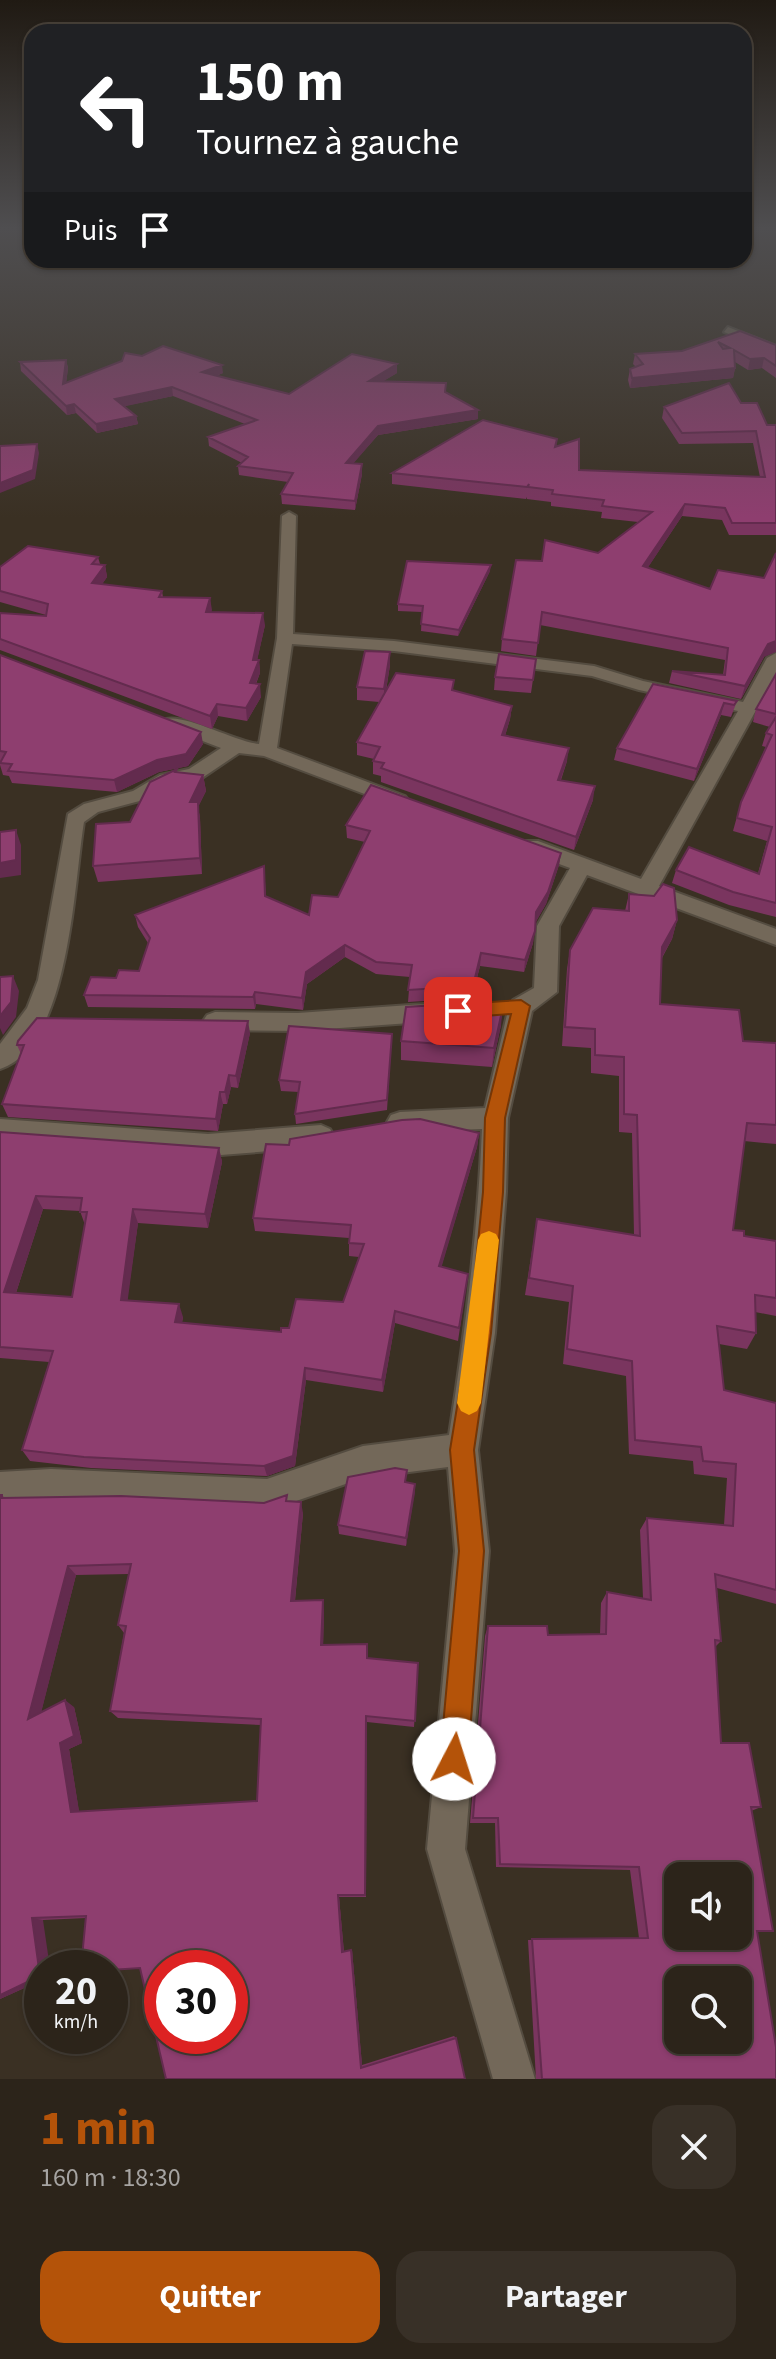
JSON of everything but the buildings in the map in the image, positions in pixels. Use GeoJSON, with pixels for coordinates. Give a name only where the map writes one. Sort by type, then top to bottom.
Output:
{"type":"FeatureCollection","features":[{"type":"Feature","properties":{"kind":"street"},"geometry":{"type":"LineString","coordinates":[[728,330],[776,350]]}},
{"type":"Feature","properties":{"kind":"street"},"geometry":{"type":"LineString","coordinates":[[267,751],[285,638],[289,516]]}},
{"type":"Feature","properties":{"kind":"street"},"geometry":{"type":"LineString","coordinates":[[285,638],[394,646],[594,671],[639,685],[748,708]]}},
{"type":"Feature","properties":{"kind":"street"},"geometry":{"type":"LineString","coordinates":[[647,887],[662,866],[776,658]]}},
{"type":"Feature","properties":{"kind":"street"},"geometry":{"type":"LineString","coordinates":[[151,715],[235,747],[267,751],[416,806]]}},
{"type":"Feature","properties":{"kind":"street"},"geometry":{"type":"LineString","coordinates":[[0,1060],[37,1019],[49,990],[75,819],[91,808],[140,795],[167,779],[195,774],[235,747]]}},
{"type":"Feature","properties":{"kind":"street"},"geometry":{"type":"LineString","coordinates":[[514,840],[776,937]]}},
{"type":"Feature","properties":{"kind":"street"},"geometry":{"type":"LineString","coordinates":[[489,1009],[521,1006],[545,992],[548,926],[583,863]]}},
{"type":"Feature","properties":{"kind":"street"},"geometry":{"type":"LineString","coordinates":[[514,2079],[446,1849],[472,1551],[462,1450],[480,1333],[493,1192],[495,1118],[521,1006]]}},
{"type":"Feature","properties":{"kind":"street"},"geometry":{"type":"LineString","coordinates":[[191,1021],[298,1022],[458,1011]]}},
{"type":"Feature","properties":{"kind":"street"},"geometry":{"type":"LineString","coordinates":[[37,1019],[67,1019]]}},
{"type":"Feature","properties":{"kind":"street"},"geometry":{"type":"LineString","coordinates":[[370,1126],[401,1121],[495,1118]]}},
{"type":"Feature","properties":{"kind":"street"},"geometry":{"type":"LineString","coordinates":[[0,1130],[208,1145],[267,1143],[344,1131]]}},
{"type":"Feature","properties":{"kind":"street"},"geometry":{"type":"LineString","coordinates":[[0,1488],[51,1485],[267,1495],[288,1491],[351,1465],[379,1458],[462,1450]]}},
{"type":"Feature","properties":{"kind":"slow traffic"},"geometry":{"type":"LineString","coordinates":[[469,1403],[489,1240]]}},
{"type":"Feature","properties":{"kind":"route"},"geometry":{"type":"LineString","coordinates":[[454,1759],[472,1551],[462,1450],[480,1333],[493,1192],[495,1118],[521,1006],[458,1011]]}}]}
